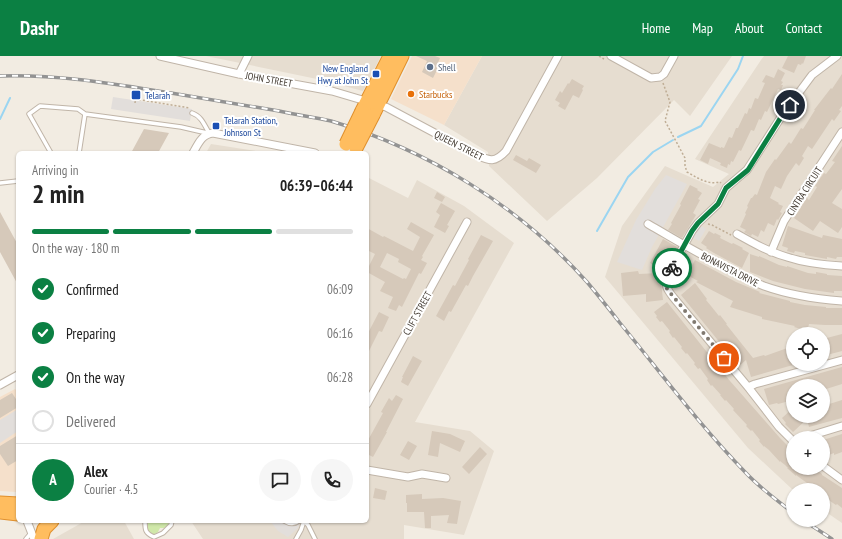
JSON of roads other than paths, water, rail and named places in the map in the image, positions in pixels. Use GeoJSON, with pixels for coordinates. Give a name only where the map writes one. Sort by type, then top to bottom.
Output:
{"type":"FeatureCollection","features":[{"type":"Feature","properties":{"kind":"highway"},"geometry":{"type":"LineString","coordinates":[[370,108],[390,56]]}},
{"type":"Feature","properties":{"kind":"highway"},"geometry":{"type":"LineString","coordinates":[[349,149],[370,108],[402,56]]}},
{"type":"Feature","properties":{"kind":"highway"},"geometry":{"type":"LineString","coordinates":[[5,511],[16,505]]}},
{"type":"Feature","properties":{"kind":"highway"},"geometry":{"type":"LineString","coordinates":[[36,537],[50,523]]}},
{"type":"Feature","properties":{"kind":"street","name":"JOHN STREET"},"geometry":{"type":"LineString","coordinates":[[160,56],[238,74],[332,91],[370,108]]}},
{"type":"Feature","properties":{"kind":"street"},"geometry":{"type":"LineString","coordinates":[[238,74],[248,56]]}},
{"type":"Feature","properties":{"kind":"street","name":"QUEEN STREET"},"geometry":{"type":"LineString","coordinates":[[370,108],[386,107],[484,159],[498,159],[506,151],[558,56]]}},
{"type":"Feature","properties":{"kind":"street"},"geometry":{"type":"LineString","coordinates":[[611,56],[651,78],[660,77],[664,74],[674,56]]}},
{"type":"Feature","properties":{"kind":"street"},"geometry":{"type":"LineString","coordinates":[[786,434],[667,289],[666,282],[667,276],[698,223],[718,204],[726,188],[748,170],[783,114],[812,75],[837,56]]}},
{"type":"Feature","properties":{"kind":"street","name":"CINTRA CIRCUIT"},"geometry":{"type":"LineString","coordinates":[[771,252],[784,221],[842,132]]}},
{"type":"Feature","properties":{"kind":"street"},"geometry":{"type":"LineString","coordinates":[[194,151],[201,139],[208,133],[218,133],[305,151]]}},
{"type":"Feature","properties":{"kind":"street","name":"CLIFT STREET"},"geometry":{"type":"LineString","coordinates":[[369,400],[467,222]]}},
{"type":"Feature","properties":{"kind":"street","name":"BONAVISTA DRIVE"},"geometry":{"type":"LineString","coordinates":[[648,224],[684,246],[739,275],[765,286],[808,297],[842,301]]}},
{"type":"Feature","properties":{"kind":"street"},"geometry":{"type":"LineString","coordinates":[[737,234],[771,252],[787,258],[822,265],[842,266]]}},
{"type":"Feature","properties":{"kind":"street"},"geometry":{"type":"LineString","coordinates":[[748,387],[842,360]]}},
{"type":"Feature","properties":{"kind":"street"},"geometry":{"type":"LineString","coordinates":[[0,385],[16,376]]}},
{"type":"Feature","properties":{"kind":"street"},"geometry":{"type":"LineString","coordinates":[[825,431],[842,426]]}},
{"type":"Feature","properties":{"kind":"street"},"geometry":{"type":"LineString","coordinates":[[369,470],[408,477],[422,474],[446,478]]}},
{"type":"Feature","properties":{"kind":"street"},"geometry":{"type":"LineString","coordinates":[[830,471],[842,480]]}},
{"type":"Feature","properties":{"kind":"street"},"geometry":{"type":"LineString","coordinates":[[28,523],[36,537]]}},
{"type":"Feature","properties":{"kind":"lane"},"geometry":{"type":"LineString","coordinates":[[50,151],[29,114],[40,106],[78,109],[85,114],[181,127],[208,133]]}},
{"type":"Feature","properties":{"kind":"lane"},"geometry":{"type":"LineString","coordinates":[[192,113],[199,116],[208,133]]}},
{"type":"Feature","properties":{"kind":"lane"},"geometry":{"type":"LineString","coordinates":[[79,151],[85,114]]}},
{"type":"Feature","properties":{"kind":"lane"},"geometry":{"type":"LineString","coordinates":[[0,183],[16,181]]}},
{"type":"Feature","properties":{"kind":"lane"},"geometry":{"type":"LineString","coordinates":[[145,523],[145,529],[154,537],[163,533],[172,523]]}},
{"type":"Feature","properties":{"kind":"lane"},"geometry":{"type":"LineString","coordinates":[[296,539],[303,523]]}},
{"type":"Feature","properties":{"kind":"lane"},"geometry":{"type":"LineString","coordinates":[[306,523],[315,539]]}},
{"type":"Feature","properties":{"kind":"lane"},"geometry":{"type":"LineString","coordinates":[[26,539],[36,537]]}},
{"type":"Feature","properties":{"kind":"waterway"},"geometry":{"type":"LineString","coordinates":[[678,137],[701,126],[738,69],[743,56]]}},
{"type":"Feature","properties":{"kind":"waterway"},"geometry":{"type":"LineString","coordinates":[[0,119],[10,98]]}},
{"type":"Feature","properties":{"kind":"waterway"},"geometry":{"type":"LineString","coordinates":[[597,231],[628,177],[653,152],[673,140]]}},
{"type":"Feature","properties":{"kind":"railway"},"geometry":{"type":"LineString","coordinates":[[0,76],[65,78],[107,83],[331,121],[367,133],[437,165],[502,205],[560,254],[587,282],[681,399],[729,455],[757,484],[786,507]]}},
{"type":"Feature","properties":{"kind":"railway"},"geometry":{"type":"LineString","coordinates":[[814,527],[832,539]]}},
{"type":"Feature","properties":{"kind":"place","name":"Shell"},"geometry":{"type":"Point","coordinates":[430,67]}},
{"type":"Feature","properties":{"kind":"place","name":"New England Hwy at John St"},"geometry":{"type":"Point","coordinates":[376,74]}},
{"type":"Feature","properties":{"kind":"place","name":"Starbucks"},"geometry":{"type":"Point","coordinates":[411,94]}},
{"type":"Feature","properties":{"kind":"place","name":"Telarah"},"geometry":{"type":"Point","coordinates":[136,95]}},
{"type":"Feature","properties":{"kind":"place","name":"Telarah Station, Johnson St"},"geometry":{"type":"Point","coordinates":[216,126]}}]}
